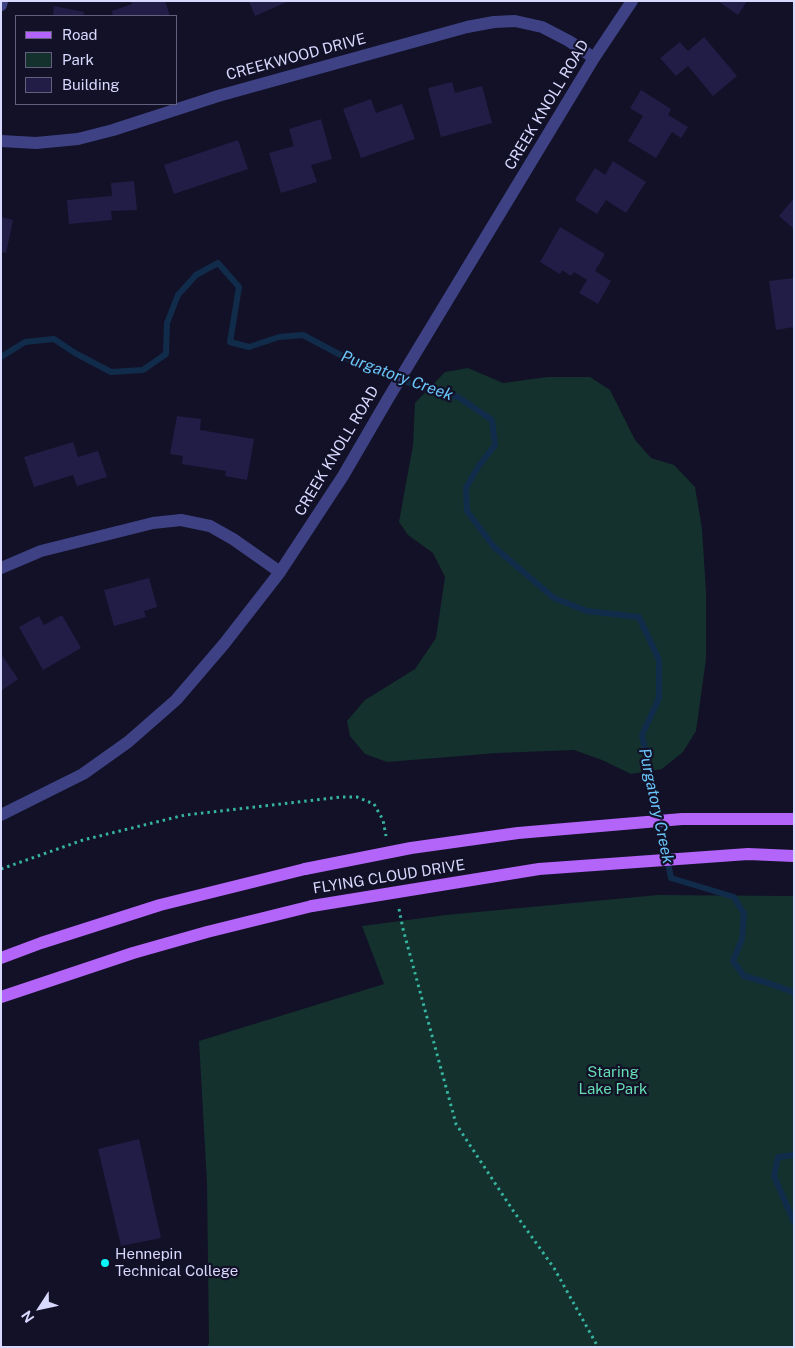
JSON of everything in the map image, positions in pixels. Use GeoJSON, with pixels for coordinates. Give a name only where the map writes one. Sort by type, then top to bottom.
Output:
{"type":"FeatureCollection","features":[{"type":"Feature","properties":{"kind":"main road","name":"FLYING CLOUD DRIVE"},"geometry":{"type":"LineString","coordinates":[[1,958],[41,943],[160,905],[305,869],[411,848],[518,832],[682,819],[794,819]]}},
{"type":"Feature","properties":{"kind":"main road","name":"FLYING CLOUD DRIVE"},"geometry":{"type":"LineString","coordinates":[[1,997],[133,953],[207,932],[312,906],[539,868],[748,854],[794,856]]}},
{"type":"Feature","properties":{"kind":"street","name":"CREEK KNOLL ROAD"},"geometry":{"type":"LineString","coordinates":[[1,815],[83,774],[128,742],[176,700],[224,644],[280,572],[343,476],[594,58],[632,1]]}},
{"type":"Feature","properties":{"kind":"street","name":"CREEKWOOD DRIVE"},"geometry":{"type":"LineString","coordinates":[[1,141],[36,143],[78,139],[218,96],[466,27],[494,22],[515,21],[542,27],[594,58]]}},
{"type":"Feature","properties":{"kind":"street"},"geometry":{"type":"LineString","coordinates":[[1,568],[41,551],[153,522],[181,520],[210,526],[233,539],[280,572]]}},
{"type":"Feature","properties":{"kind":"path"},"geometry":{"type":"LineString","coordinates":[[1,869],[83,840],[185,815],[341,797],[357,797],[374,804],[383,820],[386,838]]}},
{"type":"Feature","properties":{"kind":"path"},"geometry":{"type":"LineString","coordinates":[[398,902],[403,929],[456,1124],[514,1212],[554,1268],[598,1347]]}},
{"type":"Feature","properties":{"kind":"green space"},"geometry":{"type":"Polygon","coordinates":[[[468,368],[503,383],[547,377],[590,377],[610,390],[635,440],[651,458],[674,465],[695,487],[702,529],[706,592],[706,659],[696,731],[683,752],[662,769],[631,774],[602,760],[574,750],[497,753],[387,762],[365,754],[350,736],[347,721],[365,700],[415,669],[436,638],[445,577],[433,553],[408,535],[399,522],[413,445],[415,403],[445,372],[468,368]]]}},
{"type":"Feature","properties":{"kind":"green space","name":"Staring Lake Park"},"geometry":{"type":"Polygon","coordinates":[[[658,895],[794,896],[794,1347],[207,1347],[209,1343],[207,1183],[199,1041],[384,984],[362,926],[446,915],[658,895]]]}},
{"type":"Feature","properties":{"kind":"building"},"geometry":{"type":"Polygon","coordinates":[[[131,1],[165,1],[170,15],[113,15],[112,11],[132,4],[131,1]]]}},
{"type":"Feature","properties":{"kind":"building"},"geometry":{"type":"Polygon","coordinates":[[[249,1],[289,1],[255,16],[249,1]]]}},
{"type":"Feature","properties":{"kind":"building"},"geometry":{"type":"Polygon","coordinates":[[[718,1],[747,1],[738,15],[718,1]]]}},
{"type":"Feature","properties":{"kind":"building"},"geometry":{"type":"Polygon","coordinates":[[[54,6],[84,12],[83,15],[53,15],[54,6]]]}},
{"type":"Feature","properties":{"kind":"building"},"geometry":{"type":"Polygon","coordinates":[[[704,37],[737,76],[713,96],[688,66],[676,76],[660,58],[680,42],[688,51],[704,37]]]}},
{"type":"Feature","properties":{"kind":"building"},"geometry":{"type":"Polygon","coordinates":[[[452,82],[455,93],[482,86],[492,123],[441,137],[428,88],[452,82]]]}},
{"type":"Feature","properties":{"kind":"building"},"geometry":{"type":"Polygon","coordinates":[[[641,90],[671,109],[668,115],[688,127],[681,138],[672,132],[656,158],[628,141],[643,116],[630,108],[641,90]]]}},
{"type":"Feature","properties":{"kind":"building"},"geometry":{"type":"Polygon","coordinates":[[[371,99],[376,113],[402,104],[415,139],[361,158],[343,109],[371,99]]]}},
{"type":"Feature","properties":{"kind":"building"},"geometry":{"type":"Polygon","coordinates":[[[321,119],[332,159],[311,165],[317,182],[281,193],[269,153],[294,146],[289,129],[321,119]]]}},
{"type":"Feature","properties":{"kind":"building"},"geometry":{"type":"Polygon","coordinates":[[[238,140],[248,169],[174,194],[164,165],[238,140]]]}},
{"type":"Feature","properties":{"kind":"building"},"geometry":{"type":"Polygon","coordinates":[[[613,161],[646,182],[626,213],[606,200],[597,214],[575,200],[595,168],[605,175],[613,161]]]}},
{"type":"Feature","properties":{"kind":"building"},"geometry":{"type":"Polygon","coordinates":[[[134,181],[137,210],[111,211],[112,220],[69,224],[67,200],[112,196],[111,183],[134,181]]]}},
{"type":"Feature","properties":{"kind":"building"},"geometry":{"type":"Polygon","coordinates":[[[794,198],[794,229],[779,216],[794,198]]]}},
{"type":"Feature","properties":{"kind":"building"},"geometry":{"type":"Polygon","coordinates":[[[1,217],[13,220],[6,253],[1,252],[1,217]]]}},
{"type":"Feature","properties":{"kind":"building"},"geometry":{"type":"Polygon","coordinates":[[[560,227],[605,254],[595,271],[611,281],[598,304],[579,293],[587,280],[574,272],[571,276],[562,270],[560,274],[540,262],[560,227]]]}},
{"type":"Feature","properties":{"kind":"building"},"geometry":{"type":"Polygon","coordinates":[[[794,278],[794,327],[776,330],[769,281],[794,278]]]}},
{"type":"Feature","properties":{"kind":"building"},"geometry":{"type":"Polygon","coordinates":[[[177,416],[201,419],[200,430],[254,439],[247,480],[225,476],[226,471],[182,464],[183,456],[170,454],[177,416]]]}},
{"type":"Feature","properties":{"kind":"building"},"geometry":{"type":"Polygon","coordinates":[[[73,442],[78,457],[98,451],[107,477],[77,486],[73,475],[34,487],[24,457],[73,442]]]}},
{"type":"Feature","properties":{"kind":"building"},"geometry":{"type":"Polygon","coordinates":[[[149,578],[157,607],[144,611],[146,617],[114,626],[104,590],[149,578]]]}},
{"type":"Feature","properties":{"kind":"building"},"geometry":{"type":"Polygon","coordinates":[[[62,615],[81,648],[43,670],[19,627],[39,616],[44,625],[62,615]]]}},
{"type":"Feature","properties":{"kind":"building"},"geometry":{"type":"Polygon","coordinates":[[[1,654],[18,679],[1,691],[1,654]]]}},
{"type":"Feature","properties":{"kind":"building"},"geometry":{"type":"Polygon","coordinates":[[[139,1139],[161,1238],[121,1246],[98,1149],[139,1139]]]}},
{"type":"Feature","properties":{"kind":"waterway","name":"Purgatory Creek"},"geometry":{"type":"LineString","coordinates":[[1,357],[25,342],[54,339],[75,353],[111,372],[143,370],[166,354],[167,323],[178,295],[196,275],[218,263],[239,287],[230,342],[249,347],[279,337],[303,335],[350,360],[420,387],[458,397],[492,420],[495,445],[478,467],[466,488],[467,511],[494,547],[554,598],[587,611],[639,617],[659,660],[659,698],[642,735],[671,878],[734,897],[744,914],[742,939],[733,961],[744,976],[768,983],[794,994]]}},
{"type":"Feature","properties":{"kind":"waterway","name":"Purgatory Creek"},"geometry":{"type":"LineString","coordinates":[[794,1155],[778,1157],[774,1176],[794,1222]]}},
{"type":"Feature","properties":{"kind":"place","name":"Hennepin Technical College"},"geometry":{"type":"Point","coordinates":[105,1263]}}]}
